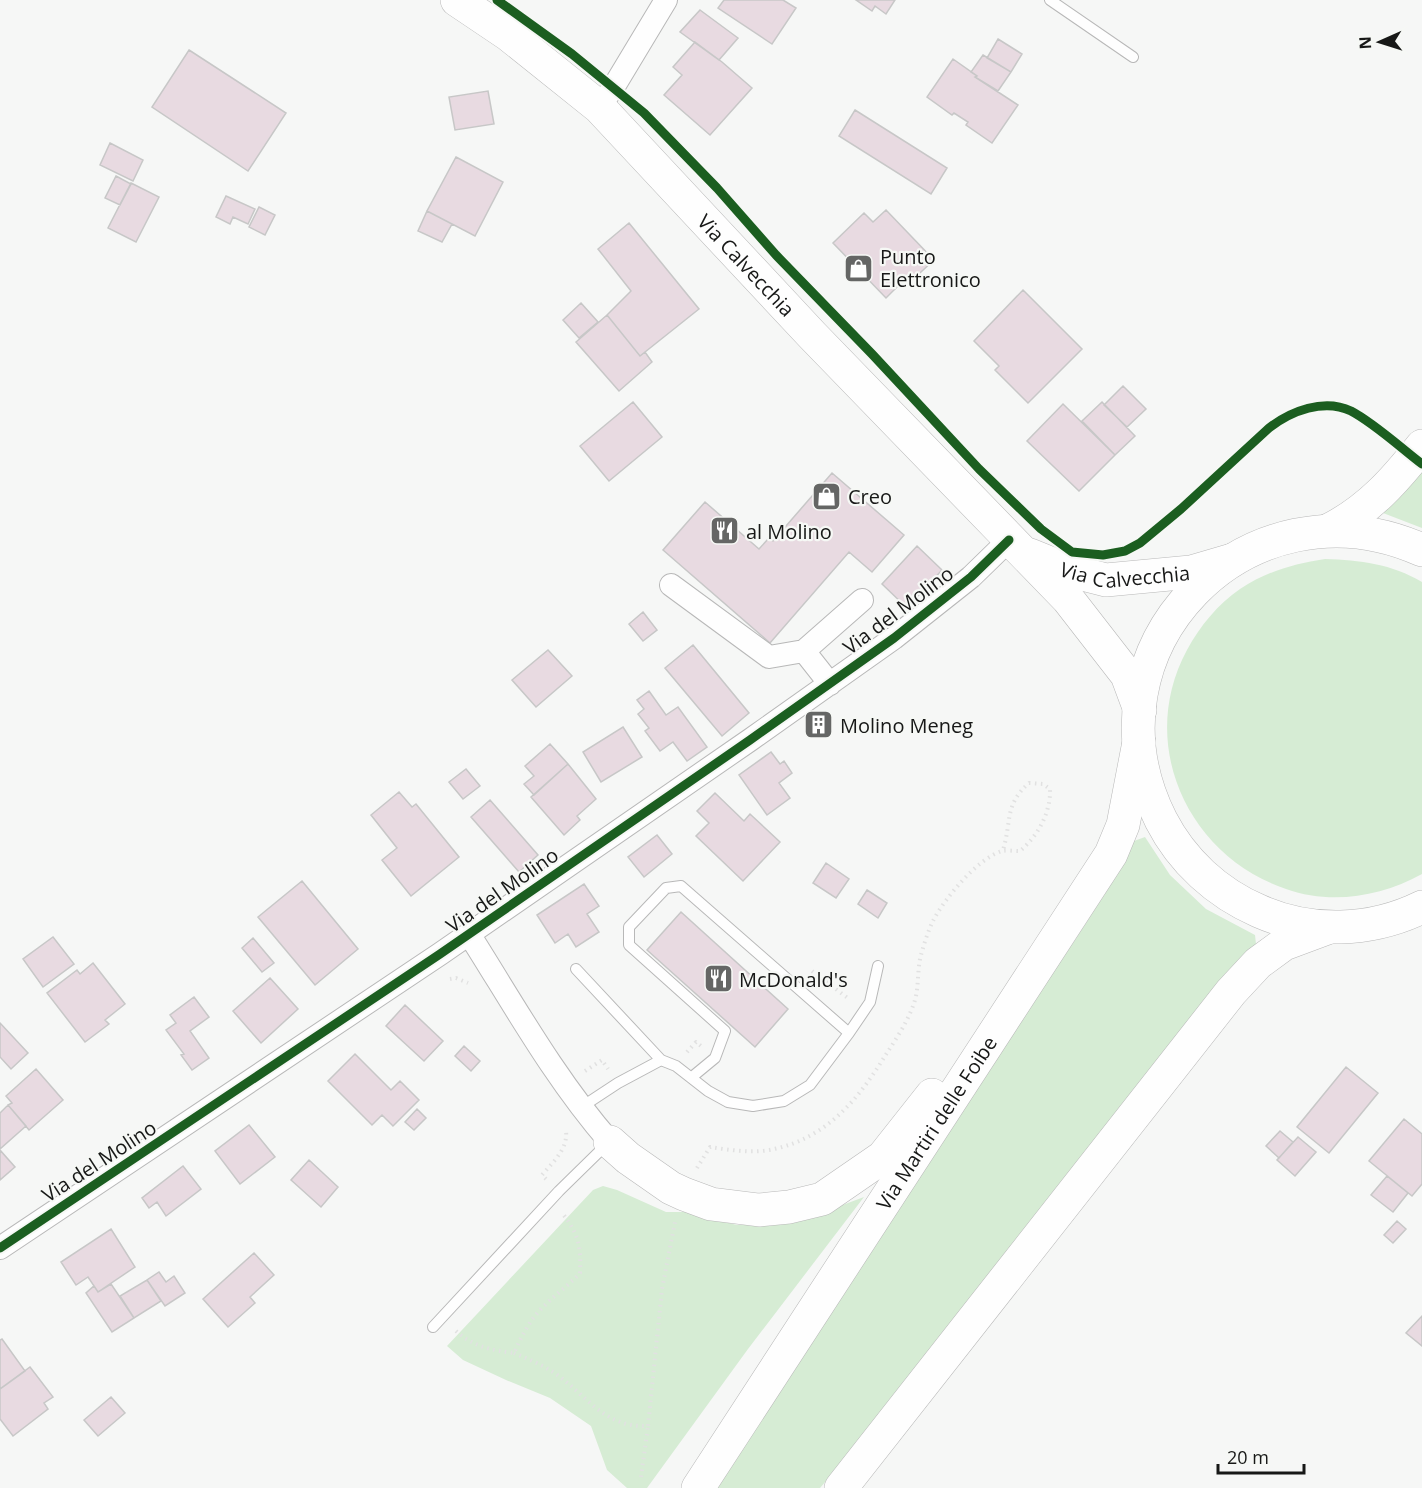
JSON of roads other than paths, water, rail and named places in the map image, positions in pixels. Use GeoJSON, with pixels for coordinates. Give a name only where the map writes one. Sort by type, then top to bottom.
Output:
{"type":"FeatureCollection","features":[{"type":"Feature","properties":{"kind":"main road","name":"Via Calvecchia"},"geometry":{"type":"LineString","coordinates":[[457,0],[509,35],[598,107],[812,335],[1068,599],[1110,651],[1126,675],[1140,710]]}},
{"type":"Feature","properties":{"kind":"main road"},"geometry":{"type":"LineString","coordinates":[[1329,530],[1348,521],[1366,508],[1389,487],[1422,446]]}},
{"type":"Feature","properties":{"kind":"main road"},"geometry":{"type":"LineString","coordinates":[[1422,550],[1380,535],[1329,530],[1279,539],[1255,548],[1232,561],[1186,599],[1158,642],[1149,666],[1140,710],[1139,742],[1146,781],[1155,808],[1178,848],[1199,872],[1226,893],[1256,910],[1301,924],[1331,927],[1382,922],[1422,907]]}},
{"type":"Feature","properties":{"kind":"main road","name":"Via Calvecchia"},"geometry":{"type":"LineString","coordinates":[[1014,545],[1067,570],[1106,580],[1191,572],[1232,561]]}},
{"type":"Feature","properties":{"kind":"main road","name":"Via Martiri delle Foibe"},"geometry":{"type":"LineString","coordinates":[[698,1488],[1111,854],[1123,825],[1139,742]]}},
{"type":"Feature","properties":{"kind":"main road"},"geometry":{"type":"LineString","coordinates":[[841,1488],[1231,992],[1258,963],[1284,944],[1331,927]]}},
{"type":"Feature","properties":{"kind":"main road"},"geometry":{"type":"LineString","coordinates":[[610,1142],[628,1158],[671,1188],[711,1204],[759,1210],[822,1199],[884,1157],[958,1062],[995,1034]]}},
{"type":"Feature","properties":{"kind":"street"},"geometry":{"type":"LineString","coordinates":[[598,107],[613,88],[666,0]]}},
{"type":"Feature","properties":{"kind":"street","name":"Via del Molino"},"geometry":{"type":"LineString","coordinates":[[0,1248],[469,934],[830,684],[894,638],[1014,545]]}},
{"type":"Feature","properties":{"kind":"street"},"geometry":{"type":"LineString","coordinates":[[670,585],[769,657],[804,651],[830,684]]}},
{"type":"Feature","properties":{"kind":"street","name":"Via del Molino"},"geometry":{"type":"LineString","coordinates":[[804,651],[862,600]]}},
{"type":"Feature","properties":{"kind":"street","name":"Via del Molino"},"geometry":{"type":"LineString","coordinates":[[469,934],[530,1033],[580,1108],[610,1142]]}},
{"type":"Feature","properties":{"kind":"lane"},"geometry":{"type":"LineString","coordinates":[[1050,0],[1132,57]]}},
{"type":"Feature","properties":{"kind":"lane"},"geometry":{"type":"LineString","coordinates":[[692,1077],[715,1058],[725,1031],[629,945],[629,927],[666,888],[681,886],[849,1033]]}},
{"type":"Feature","properties":{"kind":"lane"},"geometry":{"type":"LineString","coordinates":[[576,969],[661,1060],[676,1066],[708,1091],[728,1102],[753,1106],[784,1101],[810,1085],[870,1002],[878,966]]}},
{"type":"Feature","properties":{"kind":"lane"},"geometry":{"type":"LineString","coordinates":[[580,1108],[618,1083],[661,1060]]}},
{"type":"Feature","properties":{"kind":"lane"},"geometry":{"type":"LineString","coordinates":[[434,1327],[559,1191],[610,1142]]}},
{"type":"Feature","properties":{"kind":"place","name":"Punto Elettronico"},"geometry":{"type":"Point","coordinates":[859,268]}},
{"type":"Feature","properties":{"kind":"place","name":"Creo"},"geometry":{"type":"Point","coordinates":[827,496]}},
{"type":"Feature","properties":{"kind":"place","name":"al Molino"},"geometry":{"type":"Point","coordinates":[725,531]}},
{"type":"Feature","properties":{"kind":"place","name":"Molino Meneg"},"geometry":{"type":"Point","coordinates":[819,725]}},
{"type":"Feature","properties":{"kind":"place","name":"McDonald's"},"geometry":{"type":"Point","coordinates":[718,979]}}]}
